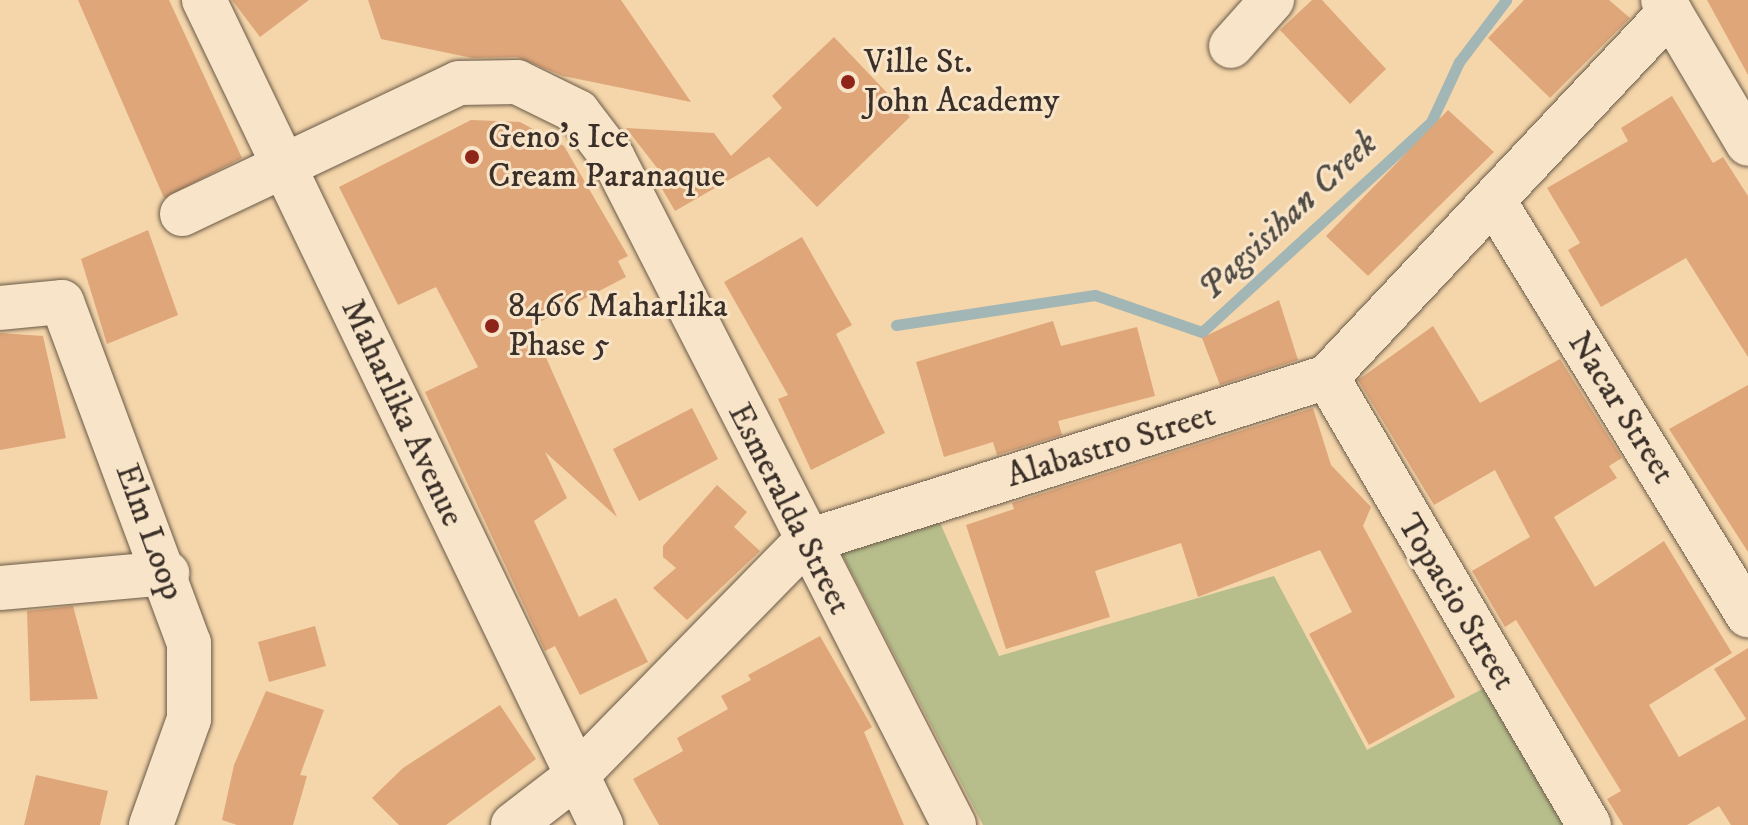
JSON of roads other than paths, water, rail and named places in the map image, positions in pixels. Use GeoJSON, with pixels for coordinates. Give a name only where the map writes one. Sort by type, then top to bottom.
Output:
{"type":"FeatureCollection","features":[{"type":"Feature","properties":{"kind":"street","name":"Maharlika Avenue"},"geometry":{"type":"LineString","coordinates":[[204,0],[575,777],[601,825]]}},
{"type":"Feature","properties":{"kind":"street"},"geometry":{"type":"LineString","coordinates":[[1231,46],[1272,0]]}},
{"type":"Feature","properties":{"kind":"street"},"geometry":{"type":"LineString","coordinates":[[1666,6],[1748,144]]}},
{"type":"Feature","properties":{"kind":"street","name":"Alabastro Street"},"geometry":{"type":"LineString","coordinates":[[513,825],[575,777],[805,542],[1327,377],[1494,201],[1666,6]]}},
{"type":"Feature","properties":{"kind":"street","name":"Esmeralda Street"},"geometry":{"type":"LineString","coordinates":[[182,214],[459,83],[517,82],[578,112],[613,158],[805,542],[954,825]]}},
{"type":"Feature","properties":{"kind":"street","name":"Nacar Street"},"geometry":{"type":"LineString","coordinates":[[1494,201],[1748,615]]}},
{"type":"Feature","properties":{"kind":"street","name":"Elm Loop"},"geometry":{"type":"LineString","coordinates":[[0,308],[62,302],[167,573],[189,643],[189,719],[151,825]]}},
{"type":"Feature","properties":{"kind":"street","name":"Topacio Street"},"geometry":{"type":"LineString","coordinates":[[1327,377],[1589,825]]}},
{"type":"Feature","properties":{"kind":"street"},"geometry":{"type":"LineString","coordinates":[[0,588],[167,573]]}},
{"type":"Feature","properties":{"kind":"waterway","name":"Pagsisihan Creek"},"geometry":{"type":"LineString","coordinates":[[896,325],[1095,295],[1202,332],[1431,122],[1459,62],[1506,0]]}},
{"type":"Feature","properties":{"kind":"place","name":"Ville St. John Academy"},"geometry":{"type":"Point","coordinates":[848,82]}},
{"type":"Feature","properties":{"kind":"place","name":"Geno’s Ice Cream Paranaque"},"geometry":{"type":"Point","coordinates":[472,157]}},
{"type":"Feature","properties":{"kind":"place","name":"8466 Maharlika Phase 5"},"geometry":{"type":"Point","coordinates":[492,326]}}]}
